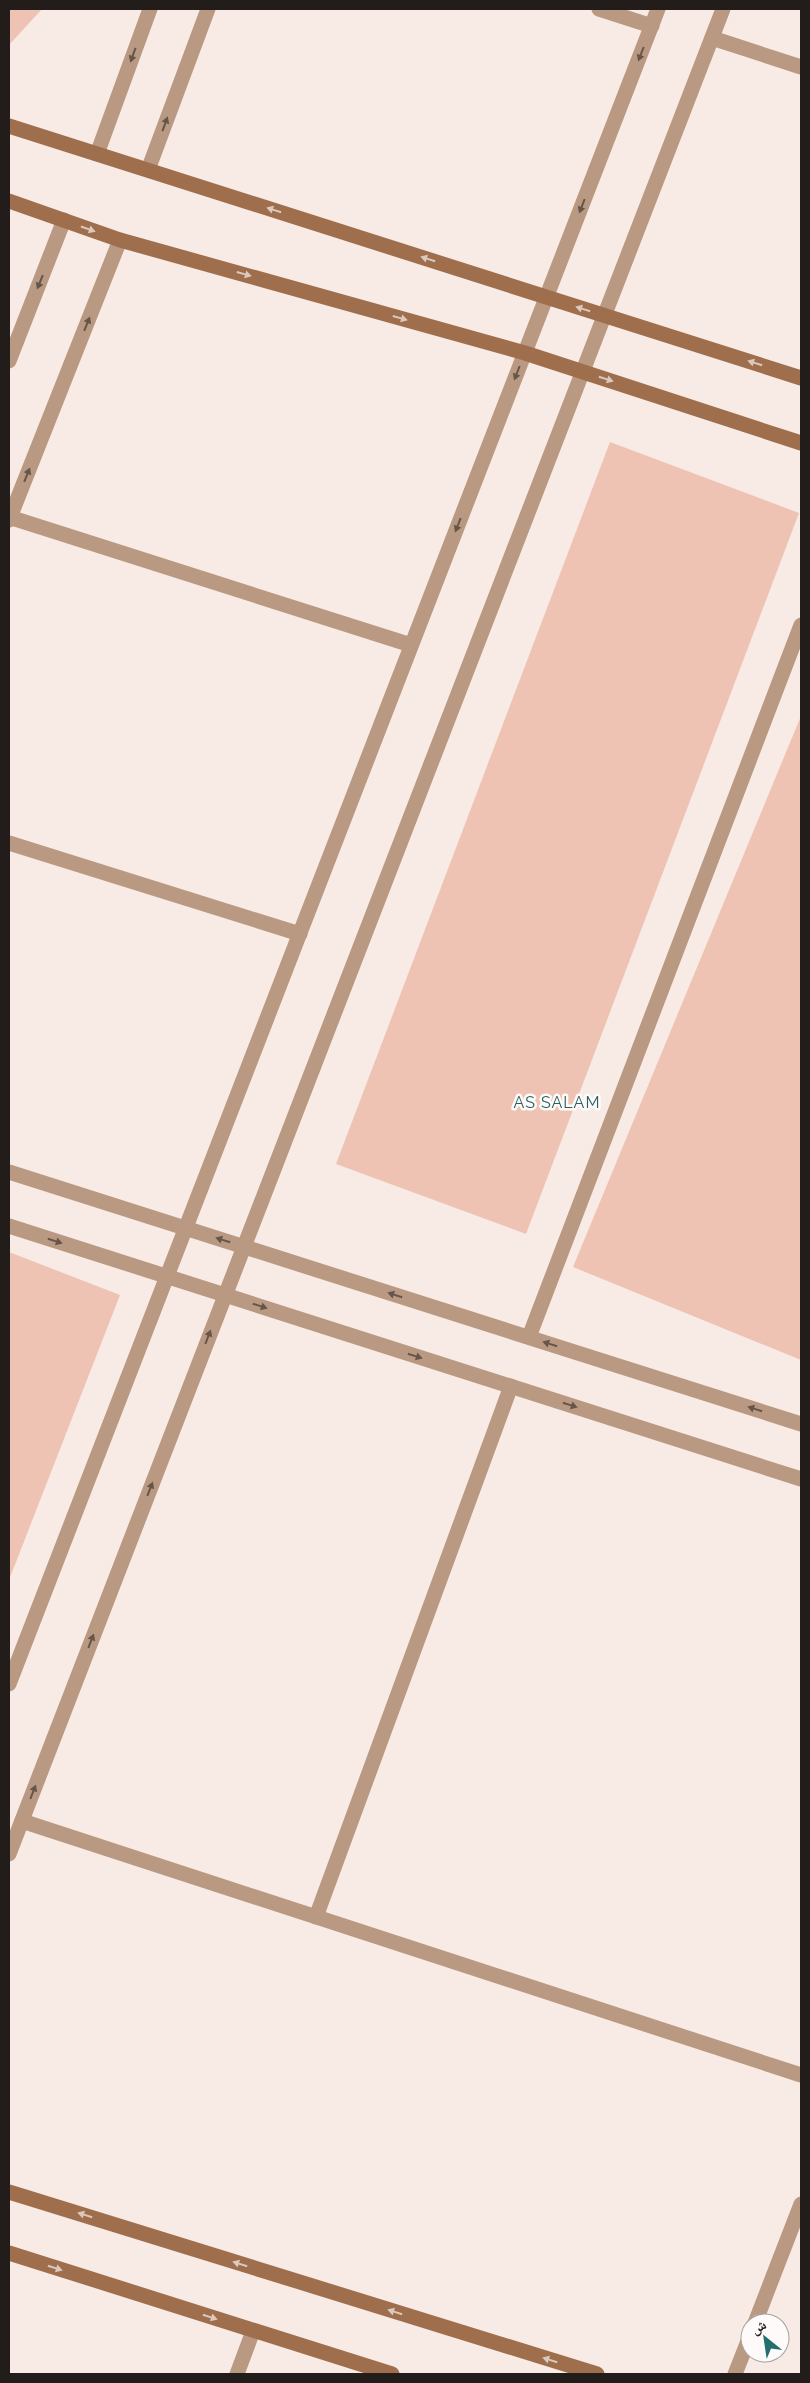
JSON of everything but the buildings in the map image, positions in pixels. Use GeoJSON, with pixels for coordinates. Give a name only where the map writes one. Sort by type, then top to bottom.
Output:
{"type":"FeatureCollection","features":[{"type":"Feature","properties":{"kind":"main road"},"geometry":{"type":"LineString","coordinates":[[9,126],[801,378]]}},
{"type":"Feature","properties":{"kind":"main road"},"geometry":{"type":"LineString","coordinates":[[9,201],[120,240],[525,353],[801,443]]}},
{"type":"Feature","properties":{"kind":"main road"},"geometry":{"type":"LineString","coordinates":[[9,2192],[597,2374]]}},
{"type":"Feature","properties":{"kind":"main road"},"geometry":{"type":"LineString","coordinates":[[9,2253],[392,2374]]}},
{"type":"Feature","properties":{"kind":"street"},"geometry":{"type":"LineString","coordinates":[[97,154],[150,9]]}},
{"type":"Feature","properties":{"kind":"street"},"geometry":{"type":"LineString","coordinates":[[148,170],[208,9]]}},
{"type":"Feature","properties":{"kind":"street"},"geometry":{"type":"LineString","coordinates":[[599,9],[652,26]]}},
{"type":"Feature","properties":{"kind":"street"},"geometry":{"type":"LineString","coordinates":[[9,1684],[658,9]]}},
{"type":"Feature","properties":{"kind":"street"},"geometry":{"type":"LineString","coordinates":[[9,1854],[723,9]]}},
{"type":"Feature","properties":{"kind":"street"},"geometry":{"type":"LineString","coordinates":[[712,38],[801,67]]}},
{"type":"Feature","properties":{"kind":"street"},"geometry":{"type":"LineString","coordinates":[[9,361],[64,220]]}},
{"type":"Feature","properties":{"kind":"street"},"geometry":{"type":"LineString","coordinates":[[120,240],[9,518],[411,645]]}},
{"type":"Feature","properties":{"kind":"street"},"geometry":{"type":"LineString","coordinates":[[530,1337],[801,625]]}},
{"type":"Feature","properties":{"kind":"street"},"geometry":{"type":"LineString","coordinates":[[9,843],[300,934]]}},
{"type":"Feature","properties":{"kind":"street"},"geometry":{"type":"LineString","coordinates":[[9,1172],[801,1424]]}},
{"type":"Feature","properties":{"kind":"street"},"geometry":{"type":"LineString","coordinates":[[9,1226],[801,1479]]}},
{"type":"Feature","properties":{"kind":"street"},"geometry":{"type":"LineString","coordinates":[[316,1917],[511,1386]]}},
{"type":"Feature","properties":{"kind":"street"},"geometry":{"type":"LineString","coordinates":[[22,1821],[801,2075]]}},
{"type":"Feature","properties":{"kind":"street"},"geometry":{"type":"LineString","coordinates":[[759,2313],[801,2204]]}},
{"type":"Feature","properties":{"kind":"street"},"geometry":{"type":"LineString","coordinates":[[237,2374],[253,2330]]}},
{"type":"Feature","properties":{"kind":"street"},"geometry":{"type":"LineString","coordinates":[[735,2374],[740,2361]]}},
{"type":"Feature","properties":{"kind":"district","name":"AS SALAM"},"geometry":{"type":"Point","coordinates":[557,1102]}}]}
